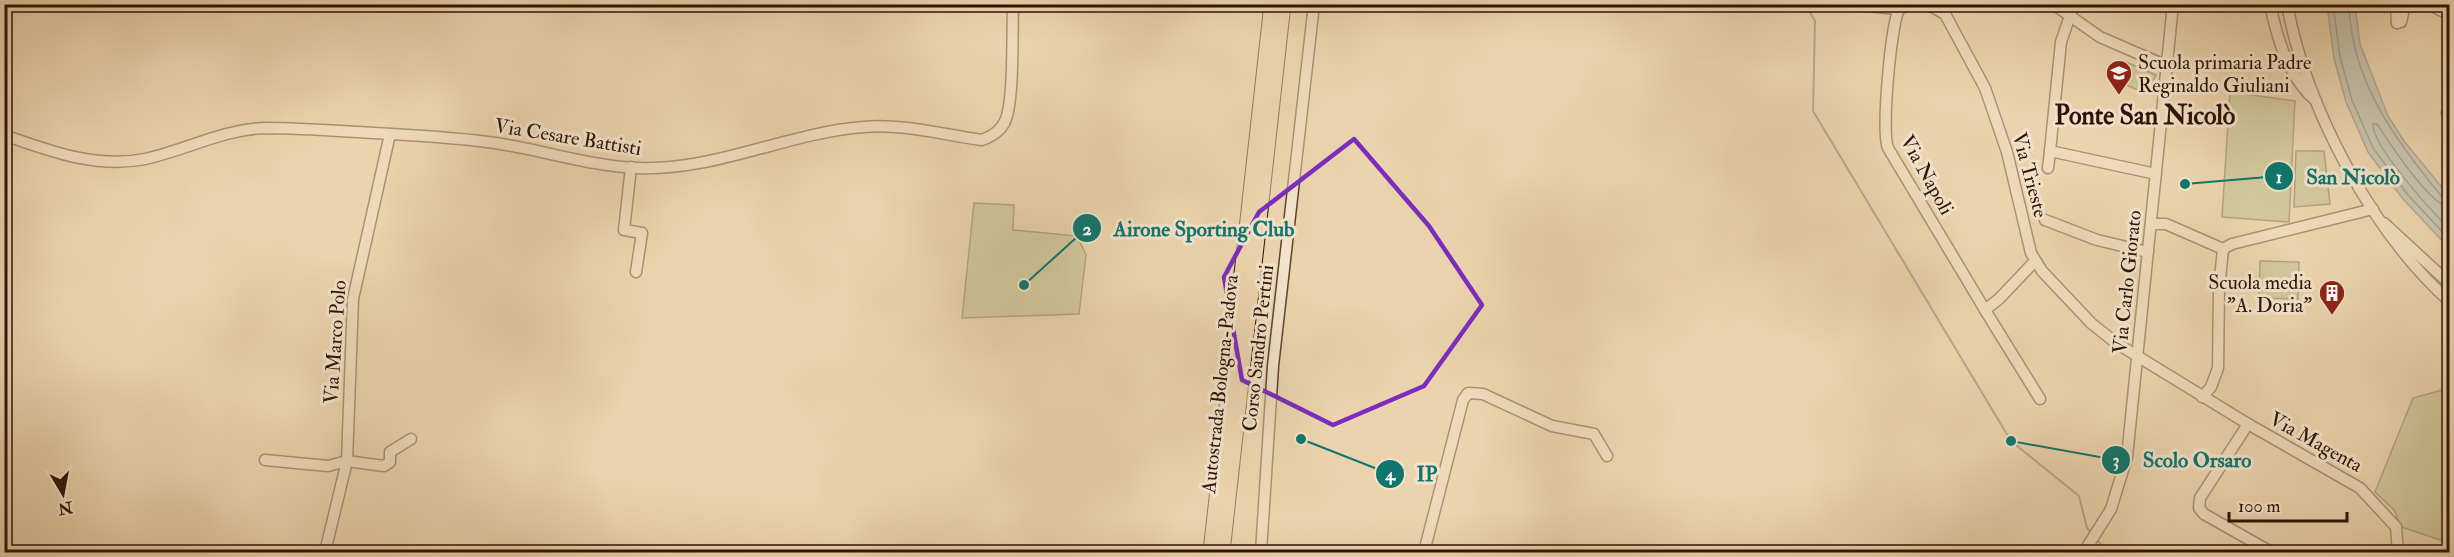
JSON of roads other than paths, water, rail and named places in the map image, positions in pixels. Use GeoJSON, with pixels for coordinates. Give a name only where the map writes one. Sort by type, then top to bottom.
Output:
{"type":"FeatureCollection","features":[{"type":"Feature","properties":{"kind":"highway","name":"Autostrada Bologna-Padova"},"geometry":{"type":"LineString","coordinates":[[1211,552],[1272,4]]}},
{"type":"Feature","properties":{"kind":"highway","name":"Autostrada Bologna-Padova"},"geometry":{"type":"LineString","coordinates":[[1222,552],[1283,4]]}},
{"type":"Feature","properties":{"kind":"street","name":"Via Cesare Battisti"},"geometry":{"type":"LineString","coordinates":[[4,135],[78,159],[116,162],[144,159],[209,138],[263,128],[390,134],[495,143],[631,167],[698,164],[862,127],[902,128],[982,140],[993,136],[1006,120],[1013,4]]}},
{"type":"Feature","properties":{"kind":"street","name":"Corso Sandro Pertini"},"geometry":{"type":"LineString","coordinates":[[1261,552],[1263,490],[1273,366],[1314,4]]}},
{"type":"Feature","properties":{"kind":"street"},"geometry":{"type":"LineString","coordinates":[[1843,4],[1904,7]]}},
{"type":"Feature","properties":{"kind":"street","name":"Via Trieste"},"geometry":{"type":"LineString","coordinates":[[1927,4],[1945,14],[1985,88],[2007,152],[2035,261],[2079,312],[2116,343],[2138,351]]}},
{"type":"Feature","properties":{"kind":"street"},"geometry":{"type":"LineString","coordinates":[[2053,4],[2071,19],[2121,48],[2167,66]]}},
{"type":"Feature","properties":{"kind":"street"},"geometry":{"type":"LineString","coordinates":[[2048,168],[2061,42],[2064,28],[2071,19],[2074,4]]}},
{"type":"Feature","properties":{"kind":"street","name":"Via Carlo Giorato"},"geometry":{"type":"LineString","coordinates":[[2092,545],[2116,496],[2125,465],[2173,4]]}},
{"type":"Feature","properties":{"kind":"street"},"geometry":{"type":"LineString","coordinates":[[2270,4],[2277,36],[2289,64],[2302,87],[2318,103]]}},
{"type":"Feature","properties":{"kind":"street"},"geometry":{"type":"LineString","coordinates":[[2288,4],[2297,48],[2342,156],[2370,205],[2407,258],[2450,302]]}},
{"type":"Feature","properties":{"kind":"street"},"geometry":{"type":"LineString","coordinates":[[2396,4],[2397,23],[2401,22],[2405,4]]}},
{"type":"Feature","properties":{"kind":"street"},"geometry":{"type":"LineString","coordinates":[[2428,5],[2450,15]]}},
{"type":"Feature","properties":{"kind":"street","name":"Via Napoli"},"geometry":{"type":"LineString","coordinates":[[1904,7],[1892,47],[1885,141],[2040,399]]}},
{"type":"Feature","properties":{"kind":"street","name":"Via Marco Polo"},"geometry":{"type":"LineString","coordinates":[[325,552],[347,461],[353,299],[390,134]]}},
{"type":"Feature","properties":{"kind":"street"},"geometry":{"type":"LineString","coordinates":[[2049,151],[2156,174]]}},
{"type":"Feature","properties":{"kind":"street"},"geometry":{"type":"LineString","coordinates":[[631,167],[624,230],[642,233],[636,272]]}},
{"type":"Feature","properties":{"kind":"street"},"geometry":{"type":"LineString","coordinates":[[2223,249],[2232,244],[2344,215],[2370,205]]}},
{"type":"Feature","properties":{"kind":"street"},"geometry":{"type":"LineString","coordinates":[[2045,220],[2097,240],[2148,252]]}},
{"type":"Feature","properties":{"kind":"street"},"geometry":{"type":"LineString","coordinates":[[2380,220],[2395,230],[2450,284]]}},
{"type":"Feature","properties":{"kind":"street"},"geometry":{"type":"LineString","coordinates":[[2151,224],[2166,224],[2223,249]]}},
{"type":"Feature","properties":{"kind":"street"},"geometry":{"type":"LineString","coordinates":[[2202,397],[2211,387],[2218,368],[2219,289],[2223,249]]}},
{"type":"Feature","properties":{"kind":"street"},"geometry":{"type":"LineString","coordinates":[[1985,310],[1999,299],[2035,261]]}},
{"type":"Feature","properties":{"kind":"street","name":"Via Magenta"},"geometry":{"type":"LineString","coordinates":[[2138,351],[2202,397],[2360,488],[2396,527],[2398,552]]}},
{"type":"Feature","properties":{"kind":"street"},"geometry":{"type":"LineString","coordinates":[[1424,552],[1463,400],[1468,393],[1483,394],[1552,426],[1593,434],[1606,456]]}},
{"type":"Feature","properties":{"kind":"street","name":"Via Magenta"},"geometry":{"type":"LineString","coordinates":[[2248,424],[2200,498],[2199,508],[2204,514],[2271,552]]}},
{"type":"Feature","properties":{"kind":"street"},"geometry":{"type":"LineString","coordinates":[[265,460],[328,466],[347,461],[388,465],[390,452],[411,439]]}},
{"type":"Feature","properties":{"kind":"water"},"geometry":{"type":"Polygon","coordinates":[[[2327,5],[2355,5],[2360,44],[2388,116],[2404,141],[2449,196],[2449,248],[2403,199],[2368,152],[2346,102],[2334,58],[2327,5]]]}},
{"type":"Feature","properties":{"kind":"waterway"},"geometry":{"type":"LineString","coordinates":[[1805,4],[1815,21],[1813,111],[2011,441],[2079,496],[2087,528],[2092,534]]}},
{"type":"Feature","properties":{"kind":"waterway"},"geometry":{"type":"LineString","coordinates":[[2096,538],[2107,552]]}},
{"type":"Feature","properties":{"kind":"place","name":"Scuola primaria Padre Reginaldo Giuliani"},"geometry":{"type":"Point","coordinates":[2119,96]}},
{"type":"Feature","properties":{"kind":"place","name":"San Nicolò"},"geometry":{"type":"Point","coordinates":[2185,184]}},
{"type":"Feature","properties":{"kind":"place","name":"Airone Sporting Club"},"geometry":{"type":"Point","coordinates":[1024,285]}},
{"type":"Feature","properties":{"kind":"place","name":"Scuola media \"A. Doria\""},"geometry":{"type":"Point","coordinates":[2332,316]}},
{"type":"Feature","properties":{"kind":"place","name":"IP"},"geometry":{"type":"Point","coordinates":[1301,439]}},
{"type":"Feature","properties":{"kind":"place","name":"Scolo Orsaro"},"geometry":{"type":"Point","coordinates":[2011,441]}},
{"type":"Feature","properties":{"kind":"district","name":"Ponte San Nicolò"},"geometry":{"type":"Point","coordinates":[2145,116]}}]}
